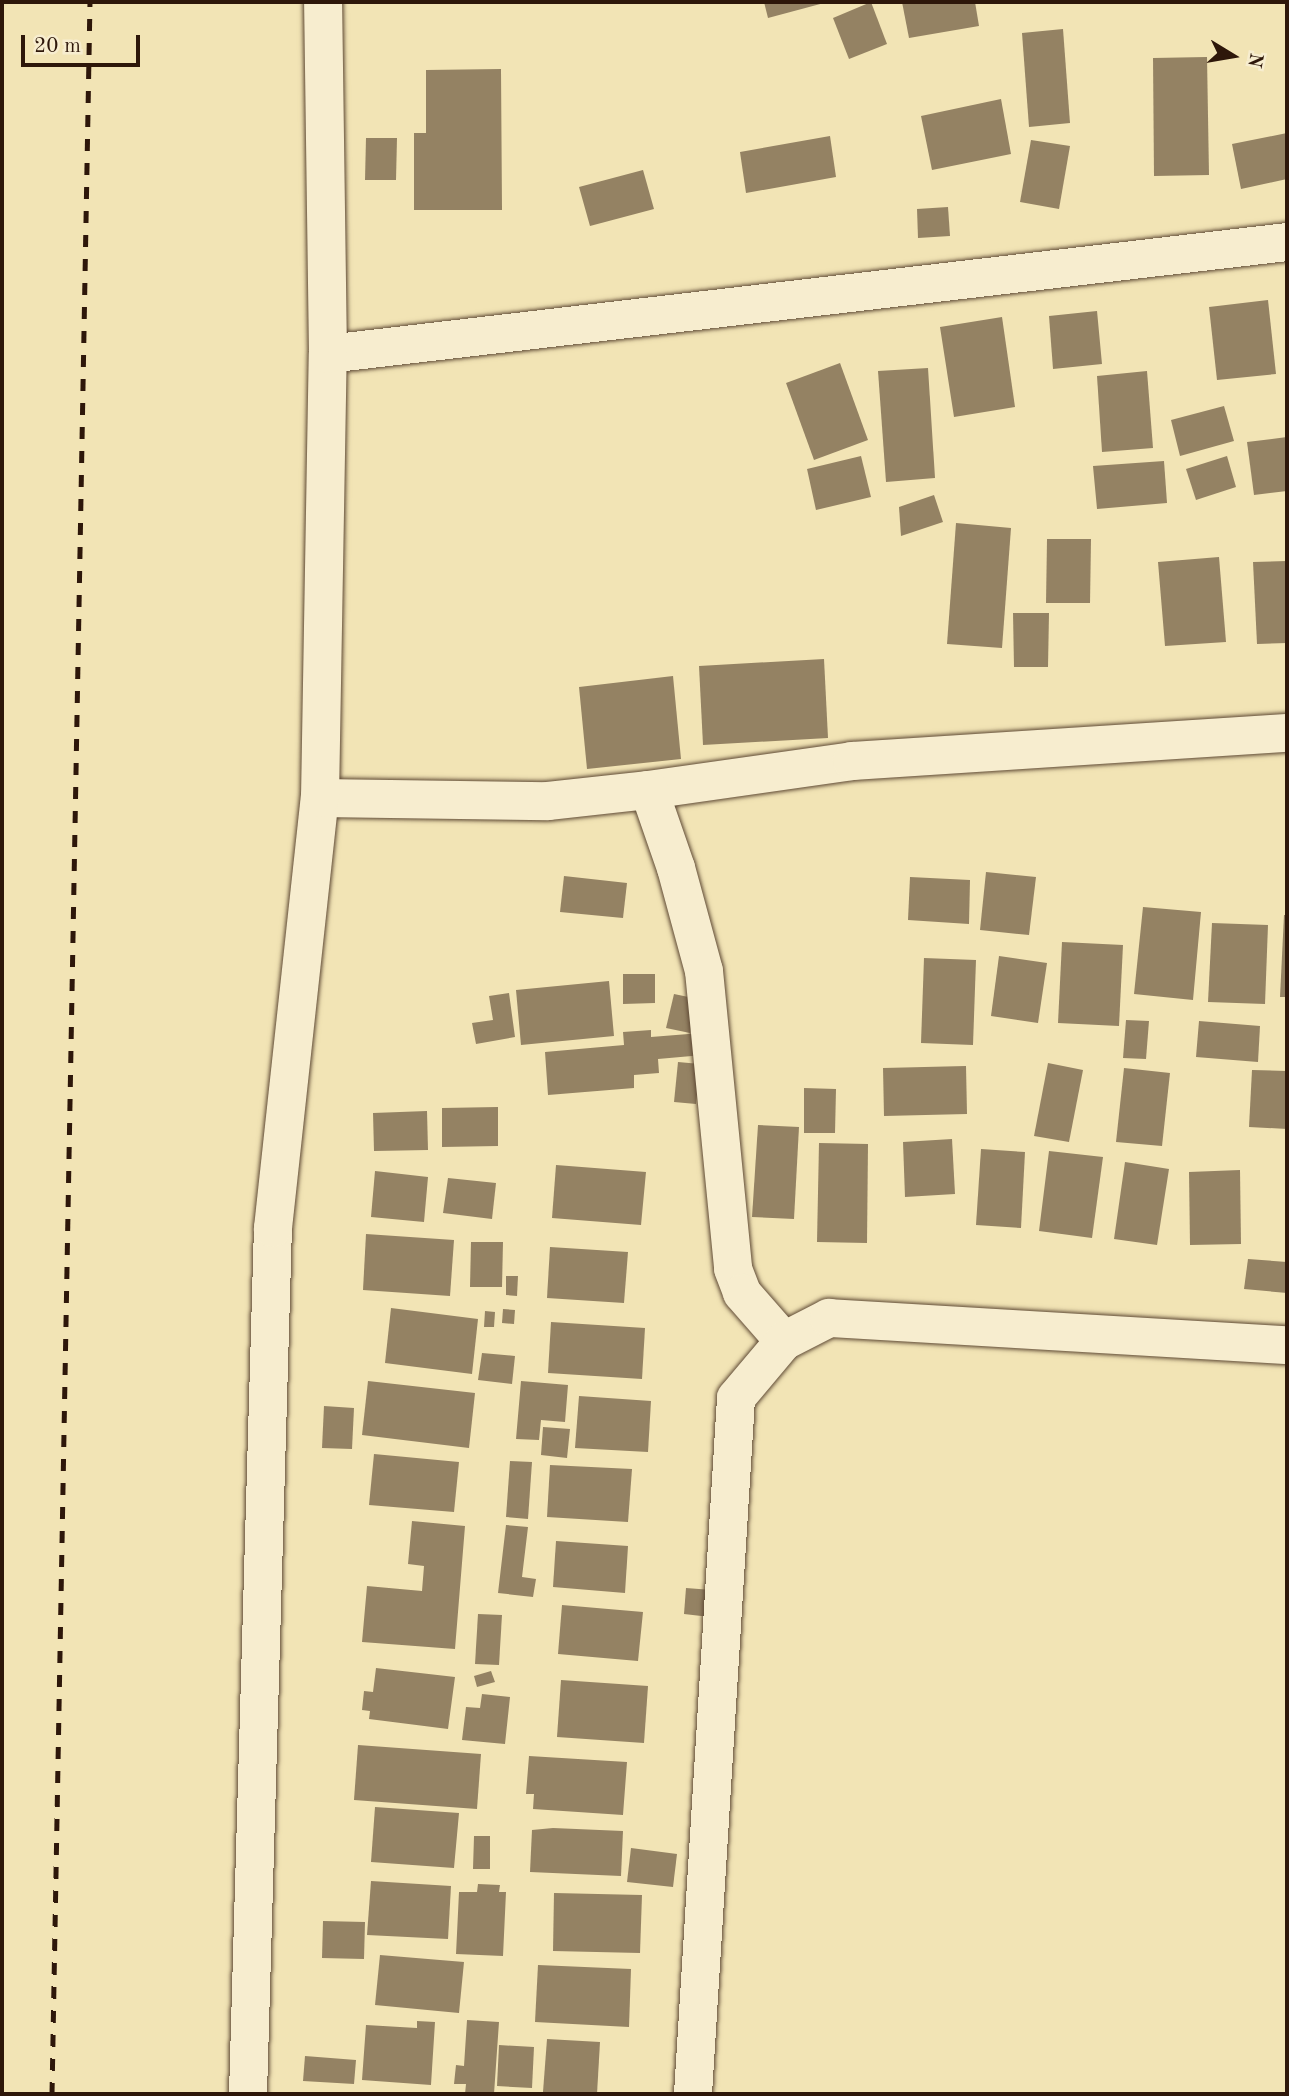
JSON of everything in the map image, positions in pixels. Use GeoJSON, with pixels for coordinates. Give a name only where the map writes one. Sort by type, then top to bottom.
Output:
{"type":"FeatureCollection","features":[{"type":"Feature","properties":{"kind":"street"},"geometry":{"type":"LineString","coordinates":[[248,2094],[273,1228],[320,798],[328,355],[323,2]]}},
{"type":"Feature","properties":{"kind":"street"},"geometry":{"type":"LineString","coordinates":[[328,355],[1287,242]]}},
{"type":"Feature","properties":{"kind":"street"},"geometry":{"type":"LineString","coordinates":[[320,798],[548,801],[649,790],[852,761],[1287,733]]}},
{"type":"Feature","properties":{"kind":"street"},"geometry":{"type":"LineString","coordinates":[[649,790],[677,868],[704,971],[733,1269],[742,1293],[784,1341]]}},
{"type":"Feature","properties":{"kind":"street"},"geometry":{"type":"LineString","coordinates":[[693,2094],[736,1398],[784,1341],[829,1318],[1287,1345]]}},
{"type":"Feature","properties":{"kind":"building"},"geometry":{"type":"Polygon","coordinates":[[[764,2],[824,2],[824,3],[768,18],[764,2]]]}},
{"type":"Feature","properties":{"kind":"building"},"geometry":{"type":"Polygon","coordinates":[[[871,2],[887,44],[849,59],[833,18],[871,2]]]}},
{"type":"Feature","properties":{"kind":"building"},"geometry":{"type":"Polygon","coordinates":[[[902,2],[975,2],[979,26],[909,38],[902,2]]]}},
{"type":"Feature","properties":{"kind":"building"},"geometry":{"type":"Polygon","coordinates":[[[1063,29],[1070,123],[1029,127],[1022,33],[1063,29]]]}},
{"type":"Feature","properties":{"kind":"building"},"geometry":{"type":"Polygon","coordinates":[[[1207,57],[1209,175],[1154,176],[1153,58],[1207,57]]]}},
{"type":"Feature","properties":{"kind":"building"},"geometry":{"type":"Polygon","coordinates":[[[501,69],[502,210],[414,210],[414,133],[426,133],[426,70],[501,69]]]}},
{"type":"Feature","properties":{"kind":"building"},"geometry":{"type":"Polygon","coordinates":[[[1001,99],[1011,154],[932,170],[921,116],[1001,99]]]}},
{"type":"Feature","properties":{"kind":"building"},"geometry":{"type":"Polygon","coordinates":[[[1287,133],[1287,179],[1241,189],[1232,144],[1287,133]]]}},
{"type":"Feature","properties":{"kind":"building"},"geometry":{"type":"Polygon","coordinates":[[[830,136],[836,177],[746,193],[740,152],[830,136]]]}},
{"type":"Feature","properties":{"kind":"building"},"geometry":{"type":"Polygon","coordinates":[[[366,138],[397,138],[396,180],[365,180],[366,138]]]}},
{"type":"Feature","properties":{"kind":"building"},"geometry":{"type":"Polygon","coordinates":[[[1031,140],[1070,146],[1059,209],[1020,202],[1031,140]]]}},
{"type":"Feature","properties":{"kind":"building"},"geometry":{"type":"Polygon","coordinates":[[[643,170],[654,209],[590,226],[579,187],[643,170]]]}},
{"type":"Feature","properties":{"kind":"building"},"geometry":{"type":"Polygon","coordinates":[[[948,207],[950,236],[918,238],[917,209],[948,207]]]}},
{"type":"Feature","properties":{"kind":"building"},"geometry":{"type":"Polygon","coordinates":[[[1268,300],[1276,374],[1217,380],[1209,307],[1268,300]]]}},
{"type":"Feature","properties":{"kind":"building"},"geometry":{"type":"Polygon","coordinates":[[[1097,311],[1102,364],[1053,369],[1049,316],[1097,311]]]}},
{"type":"Feature","properties":{"kind":"building"},"geometry":{"type":"Polygon","coordinates":[[[1002,317],[1015,407],[954,417],[940,327],[1002,317]]]}},
{"type":"Feature","properties":{"kind":"building"},"geometry":{"type":"Polygon","coordinates":[[[840,363],[868,440],[814,460],[786,383],[840,363]]]}},
{"type":"Feature","properties":{"kind":"building"},"geometry":{"type":"Polygon","coordinates":[[[928,368],[935,478],[886,482],[878,371],[928,368]]]}},
{"type":"Feature","properties":{"kind":"building"},"geometry":{"type":"Polygon","coordinates":[[[1147,371],[1153,448],[1102,452],[1097,376],[1147,371]]]}},
{"type":"Feature","properties":{"kind":"building"},"geometry":{"type":"Polygon","coordinates":[[[1224,406],[1234,441],[1180,456],[1171,420],[1224,406]]]}},
{"type":"Feature","properties":{"kind":"building"},"geometry":{"type":"Polygon","coordinates":[[[1287,437],[1287,491],[1254,495],[1247,442],[1287,437]]]}},
{"type":"Feature","properties":{"kind":"building"},"geometry":{"type":"Polygon","coordinates":[[[861,456],[871,497],[816,510],[807,469],[861,456]]]}},
{"type":"Feature","properties":{"kind":"building"},"geometry":{"type":"Polygon","coordinates":[[[1227,456],[1236,487],[1196,500],[1186,469],[1227,456]]]}},
{"type":"Feature","properties":{"kind":"building"},"geometry":{"type":"Polygon","coordinates":[[[1164,461],[1167,503],[1097,509],[1093,466],[1164,461]]]}},
{"type":"Feature","properties":{"kind":"building"},"geometry":{"type":"Polygon","coordinates":[[[934,495],[943,522],[901,536],[899,507],[934,495]]]}},
{"type":"Feature","properties":{"kind":"building"},"geometry":{"type":"Polygon","coordinates":[[[956,523],[1011,528],[1002,648],[947,644],[956,523]]]}},
{"type":"Feature","properties":{"kind":"building"},"geometry":{"type":"Polygon","coordinates":[[[1047,539],[1091,539],[1090,603],[1046,603],[1047,539]]]}},
{"type":"Feature","properties":{"kind":"building"},"geometry":{"type":"Polygon","coordinates":[[[1219,557],[1226,642],[1165,646],[1158,562],[1219,557]]]}},
{"type":"Feature","properties":{"kind":"building"},"geometry":{"type":"Polygon","coordinates":[[[1287,561],[1287,643],[1257,644],[1253,562],[1287,561]]]}},
{"type":"Feature","properties":{"kind":"building"},"geometry":{"type":"Polygon","coordinates":[[[1013,613],[1049,613],[1048,667],[1014,667],[1013,613]]]}},
{"type":"Feature","properties":{"kind":"building"},"geometry":{"type":"Polygon","coordinates":[[[824,659],[828,738],[703,745],[699,666],[824,659]]]}},
{"type":"Feature","properties":{"kind":"building"},"geometry":{"type":"Polygon","coordinates":[[[673,676],[681,759],[587,769],[579,687],[673,676]]]}},
{"type":"Feature","properties":{"kind":"building"},"geometry":{"type":"Polygon","coordinates":[[[986,872],[1036,877],[1029,935],[980,930],[986,872]]]}},
{"type":"Feature","properties":{"kind":"building"},"geometry":{"type":"Polygon","coordinates":[[[564,876],[627,883],[623,918],[560,912],[564,876]]]}},
{"type":"Feature","properties":{"kind":"building"},"geometry":{"type":"Polygon","coordinates":[[[910,877],[970,880],[969,924],[908,920],[910,877]]]}},
{"type":"Feature","properties":{"kind":"building"},"geometry":{"type":"Polygon","coordinates":[[[1143,907],[1201,912],[1193,1000],[1134,994],[1143,907]]]}},
{"type":"Feature","properties":{"kind":"building"},"geometry":{"type":"Polygon","coordinates":[[[1284,915],[1287,915],[1287,997],[1280,997],[1284,915]]]}},
{"type":"Feature","properties":{"kind":"building"},"geometry":{"type":"Polygon","coordinates":[[[1212,923],[1268,925],[1265,1004],[1208,1002],[1212,923]]]}},
{"type":"Feature","properties":{"kind":"building"},"geometry":{"type":"Polygon","coordinates":[[[1062,942],[1123,945],[1119,1026],[1058,1023],[1062,942]]]}},
{"type":"Feature","properties":{"kind":"building"},"geometry":{"type":"Polygon","coordinates":[[[999,956],[1047,963],[1038,1023],[991,1016],[999,956]]]}},
{"type":"Feature","properties":{"kind":"building"},"geometry":{"type":"Polygon","coordinates":[[[924,958],[976,960],[973,1045],[921,1043],[924,958]]]}},
{"type":"Feature","properties":{"kind":"building"},"geometry":{"type":"Polygon","coordinates":[[[623,974],[655,974],[655,1003],[623,1004],[623,974]]]}},
{"type":"Feature","properties":{"kind":"building"},"geometry":{"type":"Polygon","coordinates":[[[609,981],[614,1036],[521,1045],[516,990],[609,981]]]}},
{"type":"Feature","properties":{"kind":"building"},"geometry":{"type":"Polygon","coordinates":[[[509,993],[515,1037],[476,1044],[472,1023],[493,1020],[489,996],[509,993]]]}},
{"type":"Feature","properties":{"kind":"building"},"geometry":{"type":"Polygon","coordinates":[[[674,994],[698,999],[690,1033],[666,1028],[674,994]]]}},
{"type":"Feature","properties":{"kind":"building"},"geometry":{"type":"Polygon","coordinates":[[[1126,1020],[1149,1021],[1146,1059],[1123,1058],[1126,1020]]]}},
{"type":"Feature","properties":{"kind":"building"},"geometry":{"type":"Polygon","coordinates":[[[1199,1021],[1260,1026],[1258,1062],[1196,1057],[1199,1021]]]}},
{"type":"Feature","properties":{"kind":"building"},"geometry":{"type":"Polygon","coordinates":[[[651,1030],[651,1037],[701,1033],[703,1055],[658,1059],[659,1073],[634,1075],[634,1088],[548,1095],[545,1052],[624,1045],[623,1032],[651,1030]]]}},
{"type":"Feature","properties":{"kind":"building"},"geometry":{"type":"Polygon","coordinates":[[[678,1062],[700,1064],[696,1104],[674,1102],[678,1062]]]}},
{"type":"Feature","properties":{"kind":"building"},"geometry":{"type":"Polygon","coordinates":[[[1048,1063],[1083,1070],[1069,1142],[1034,1136],[1048,1063]]]}},
{"type":"Feature","properties":{"kind":"building"},"geometry":{"type":"Polygon","coordinates":[[[966,1066],[967,1114],[884,1116],[883,1068],[966,1066]]]}},
{"type":"Feature","properties":{"kind":"building"},"geometry":{"type":"Polygon","coordinates":[[[1124,1068],[1170,1073],[1162,1146],[1116,1142],[1124,1068]]]}},
{"type":"Feature","properties":{"kind":"building"},"geometry":{"type":"Polygon","coordinates":[[[1252,1070],[1287,1071],[1287,1129],[1249,1127],[1252,1070]]]}},
{"type":"Feature","properties":{"kind":"building"},"geometry":{"type":"Polygon","coordinates":[[[804,1088],[836,1089],[835,1133],[804,1133],[804,1088]]]}},
{"type":"Feature","properties":{"kind":"building"},"geometry":{"type":"Polygon","coordinates":[[[498,1107],[498,1146],[442,1147],[442,1108],[498,1107]]]}},
{"type":"Feature","properties":{"kind":"building"},"geometry":{"type":"Polygon","coordinates":[[[427,1111],[428,1150],[374,1151],[373,1113],[427,1111]]]}},
{"type":"Feature","properties":{"kind":"building"},"geometry":{"type":"Polygon","coordinates":[[[758,1125],[799,1127],[794,1219],[752,1217],[758,1125]]]}},
{"type":"Feature","properties":{"kind":"building"},"geometry":{"type":"Polygon","coordinates":[[[952,1139],[955,1194],[905,1197],[903,1142],[952,1139]]]}},
{"type":"Feature","properties":{"kind":"building"},"geometry":{"type":"Polygon","coordinates":[[[819,1143],[868,1144],[867,1243],[817,1242],[819,1143]]]}},
{"type":"Feature","properties":{"kind":"building"},"geometry":{"type":"Polygon","coordinates":[[[981,1149],[1025,1152],[1021,1228],[976,1225],[981,1149]]]}},
{"type":"Feature","properties":{"kind":"building"},"geometry":{"type":"Polygon","coordinates":[[[1049,1151],[1103,1157],[1092,1238],[1039,1231],[1049,1151]]]}},
{"type":"Feature","properties":{"kind":"building"},"geometry":{"type":"Polygon","coordinates":[[[1125,1162],[1169,1169],[1157,1245],[1114,1239],[1125,1162]]]}},
{"type":"Feature","properties":{"kind":"building"},"geometry":{"type":"Polygon","coordinates":[[[556,1165],[646,1172],[641,1225],[552,1218],[556,1165]]]}},
{"type":"Feature","properties":{"kind":"building"},"geometry":{"type":"Polygon","coordinates":[[[1240,1170],[1241,1244],[1190,1245],[1189,1172],[1240,1170]]]}},
{"type":"Feature","properties":{"kind":"building"},"geometry":{"type":"Polygon","coordinates":[[[375,1171],[428,1177],[424,1222],[371,1217],[375,1171]]]}},
{"type":"Feature","properties":{"kind":"building"},"geometry":{"type":"Polygon","coordinates":[[[448,1178],[496,1183],[492,1219],[443,1213],[448,1178]]]}},
{"type":"Feature","properties":{"kind":"building"},"geometry":{"type":"Polygon","coordinates":[[[366,1234],[454,1240],[450,1296],[363,1290],[366,1234]]]}},
{"type":"Feature","properties":{"kind":"building"},"geometry":{"type":"Polygon","coordinates":[[[471,1242],[503,1242],[502,1287],[470,1287],[471,1242]]]}},
{"type":"Feature","properties":{"kind":"building"},"geometry":{"type":"Polygon","coordinates":[[[550,1247],[628,1252],[624,1303],[547,1298],[550,1247]]]}},
{"type":"Feature","properties":{"kind":"building"},"geometry":{"type":"Polygon","coordinates":[[[1248,1259],[1287,1262],[1287,1293],[1244,1289],[1248,1259]]]}},
{"type":"Feature","properties":{"kind":"building"},"geometry":{"type":"Polygon","coordinates":[[[506,1276],[518,1276],[517,1296],[506,1295],[506,1276]]]}},
{"type":"Feature","properties":{"kind":"building"},"geometry":{"type":"Polygon","coordinates":[[[391,1308],[478,1319],[472,1374],[385,1363],[391,1308]]]}},
{"type":"Feature","properties":{"kind":"building"},"geometry":{"type":"Polygon","coordinates":[[[503,1309],[515,1310],[514,1324],[502,1323],[503,1309]]]}},
{"type":"Feature","properties":{"kind":"building"},"geometry":{"type":"Polygon","coordinates":[[[485,1311],[495,1312],[494,1327],[484,1327],[485,1311]]]}},
{"type":"Feature","properties":{"kind":"building"},"geometry":{"type":"Polygon","coordinates":[[[551,1322],[645,1328],[642,1379],[548,1373],[551,1322]]]}},
{"type":"Feature","properties":{"kind":"building"},"geometry":{"type":"Polygon","coordinates":[[[482,1353],[515,1356],[512,1384],[478,1380],[482,1353]]]}},
{"type":"Feature","properties":{"kind":"building"},"geometry":{"type":"Polygon","coordinates":[[[368,1381],[475,1393],[469,1448],[362,1435],[368,1381]]]}},
{"type":"Feature","properties":{"kind":"building"},"geometry":{"type":"Polygon","coordinates":[[[521,1381],[568,1385],[565,1422],[541,1420],[539,1440],[516,1439],[521,1381]]]}},
{"type":"Feature","properties":{"kind":"building"},"geometry":{"type":"Polygon","coordinates":[[[579,1396],[651,1401],[648,1452],[575,1448],[579,1396]]]}},
{"type":"Feature","properties":{"kind":"building"},"geometry":{"type":"Polygon","coordinates":[[[324,1406],[354,1408],[352,1449],[322,1448],[324,1406]]]}},
{"type":"Feature","properties":{"kind":"building"},"geometry":{"type":"Polygon","coordinates":[[[543,1427],[570,1429],[567,1458],[541,1455],[543,1427]]]}},
{"type":"Feature","properties":{"kind":"building"},"geometry":{"type":"Polygon","coordinates":[[[374,1454],[459,1462],[454,1512],[369,1505],[374,1454]]]}},
{"type":"Feature","properties":{"kind":"building"},"geometry":{"type":"Polygon","coordinates":[[[510,1461],[532,1462],[528,1519],[506,1517],[510,1461]]]}},
{"type":"Feature","properties":{"kind":"building"},"geometry":{"type":"Polygon","coordinates":[[[550,1465],[632,1469],[628,1522],[547,1517],[550,1465]]]}},
{"type":"Feature","properties":{"kind":"building"},"geometry":{"type":"Polygon","coordinates":[[[412,1521],[465,1526],[455,1649],[362,1642],[367,1586],[422,1591],[424,1566],[408,1564],[412,1521]]]}},
{"type":"Feature","properties":{"kind":"building"},"geometry":{"type":"Polygon","coordinates":[[[506,1525],[528,1527],[522,1577],[536,1579],[533,1597],[498,1593],[506,1525]]]}},
{"type":"Feature","properties":{"kind":"building"},"geometry":{"type":"Polygon","coordinates":[[[556,1541],[628,1546],[625,1593],[553,1587],[556,1541]]]}},
{"type":"Feature","properties":{"kind":"building"},"geometry":{"type":"Polygon","coordinates":[[[686,1588],[712,1590],[710,1617],[684,1614],[686,1588]]]}},
{"type":"Feature","properties":{"kind":"building"},"geometry":{"type":"Polygon","coordinates":[[[562,1605],[643,1612],[638,1661],[558,1654],[562,1605]]]}},
{"type":"Feature","properties":{"kind":"building"},"geometry":{"type":"Polygon","coordinates":[[[478,1614],[502,1615],[499,1665],[475,1664],[478,1614]]]}},
{"type":"Feature","properties":{"kind":"building"},"geometry":{"type":"Polygon","coordinates":[[[376,1668],[455,1677],[448,1729],[369,1719],[370,1711],[362,1710],[364,1691],[373,1692],[376,1668]]]}},
{"type":"Feature","properties":{"kind":"building"},"geometry":{"type":"Polygon","coordinates":[[[491,1671],[495,1682],[477,1687],[474,1676],[491,1671]]]}},
{"type":"Feature","properties":{"kind":"building"},"geometry":{"type":"Polygon","coordinates":[[[561,1680],[648,1686],[644,1743],[557,1737],[561,1680]]]}},
{"type":"Feature","properties":{"kind":"building"},"geometry":{"type":"Polygon","coordinates":[[[482,1694],[510,1697],[505,1744],[462,1740],[466,1707],[480,1708],[482,1694]]]}},
{"type":"Feature","properties":{"kind":"building"},"geometry":{"type":"Polygon","coordinates":[[[358,1745],[481,1754],[477,1809],[354,1800],[358,1745]]]}},
{"type":"Feature","properties":{"kind":"building"},"geometry":{"type":"Polygon","coordinates":[[[529,1756],[627,1762],[623,1815],[533,1809],[534,1794],[526,1794],[529,1756]]]}},
{"type":"Feature","properties":{"kind":"building"},"geometry":{"type":"Polygon","coordinates":[[[375,1807],[459,1813],[454,1868],[371,1862],[375,1807]]]}},
{"type":"Feature","properties":{"kind":"building"},"geometry":{"type":"Polygon","coordinates":[[[553,1828],[623,1831],[621,1876],[530,1872],[532,1830],[553,1828]]]}},
{"type":"Feature","properties":{"kind":"building"},"geometry":{"type":"Polygon","coordinates":[[[474,1836],[490,1836],[490,1869],[473,1869],[474,1836]]]}},
{"type":"Feature","properties":{"kind":"building"},"geometry":{"type":"Polygon","coordinates":[[[631,1848],[677,1854],[673,1887],[627,1882],[631,1848]]]}},
{"type":"Feature","properties":{"kind":"building"},"geometry":{"type":"Polygon","coordinates":[[[371,1881],[451,1886],[448,1939],[367,1935],[371,1881]]]}},
{"type":"Feature","properties":{"kind":"building"},"geometry":{"type":"Polygon","coordinates":[[[478,1884],[500,1885],[499,1892],[506,1892],[503,1956],[456,1954],[459,1892],[477,1892],[478,1884]]]}},
{"type":"Feature","properties":{"kind":"building"},"geometry":{"type":"Polygon","coordinates":[[[554,1893],[642,1895],[640,1953],[553,1951],[554,1893]]]}},
{"type":"Feature","properties":{"kind":"building"},"geometry":{"type":"Polygon","coordinates":[[[323,1921],[365,1922],[364,1959],[322,1958],[323,1921]]]}},
{"type":"Feature","properties":{"kind":"building"},"geometry":{"type":"Polygon","coordinates":[[[380,1955],[464,1962],[459,2013],[375,2005],[380,1955]]]}},
{"type":"Feature","properties":{"kind":"building"},"geometry":{"type":"Polygon","coordinates":[[[538,1965],[631,1969],[629,2027],[535,2022],[538,1965]]]}},
{"type":"Feature","properties":{"kind":"building"},"geometry":{"type":"Polygon","coordinates":[[[467,2020],[499,2022],[494,2094],[465,2094],[466,2084],[454,2084],[456,2065],[464,2066],[467,2020]]]}},
{"type":"Feature","properties":{"kind":"building"},"geometry":{"type":"Polygon","coordinates":[[[417,2021],[435,2022],[431,2085],[362,2080],[366,2025],[417,2028],[417,2021]]]}},
{"type":"Feature","properties":{"kind":"building"},"geometry":{"type":"Polygon","coordinates":[[[547,2039],[600,2042],[597,2094],[543,2092],[547,2039]]]}},
{"type":"Feature","properties":{"kind":"building"},"geometry":{"type":"Polygon","coordinates":[[[499,2045],[534,2047],[532,2088],[497,2086],[499,2045]]]}},
{"type":"Feature","properties":{"kind":"building"},"geometry":{"type":"Polygon","coordinates":[[[305,2056],[356,2060],[354,2084],[303,2081],[305,2056]]]}},
{"type":"Feature","properties":{"kind":"railway"},"geometry":{"type":"LineString","coordinates":[[52,2094],[90,2]]}}]}
